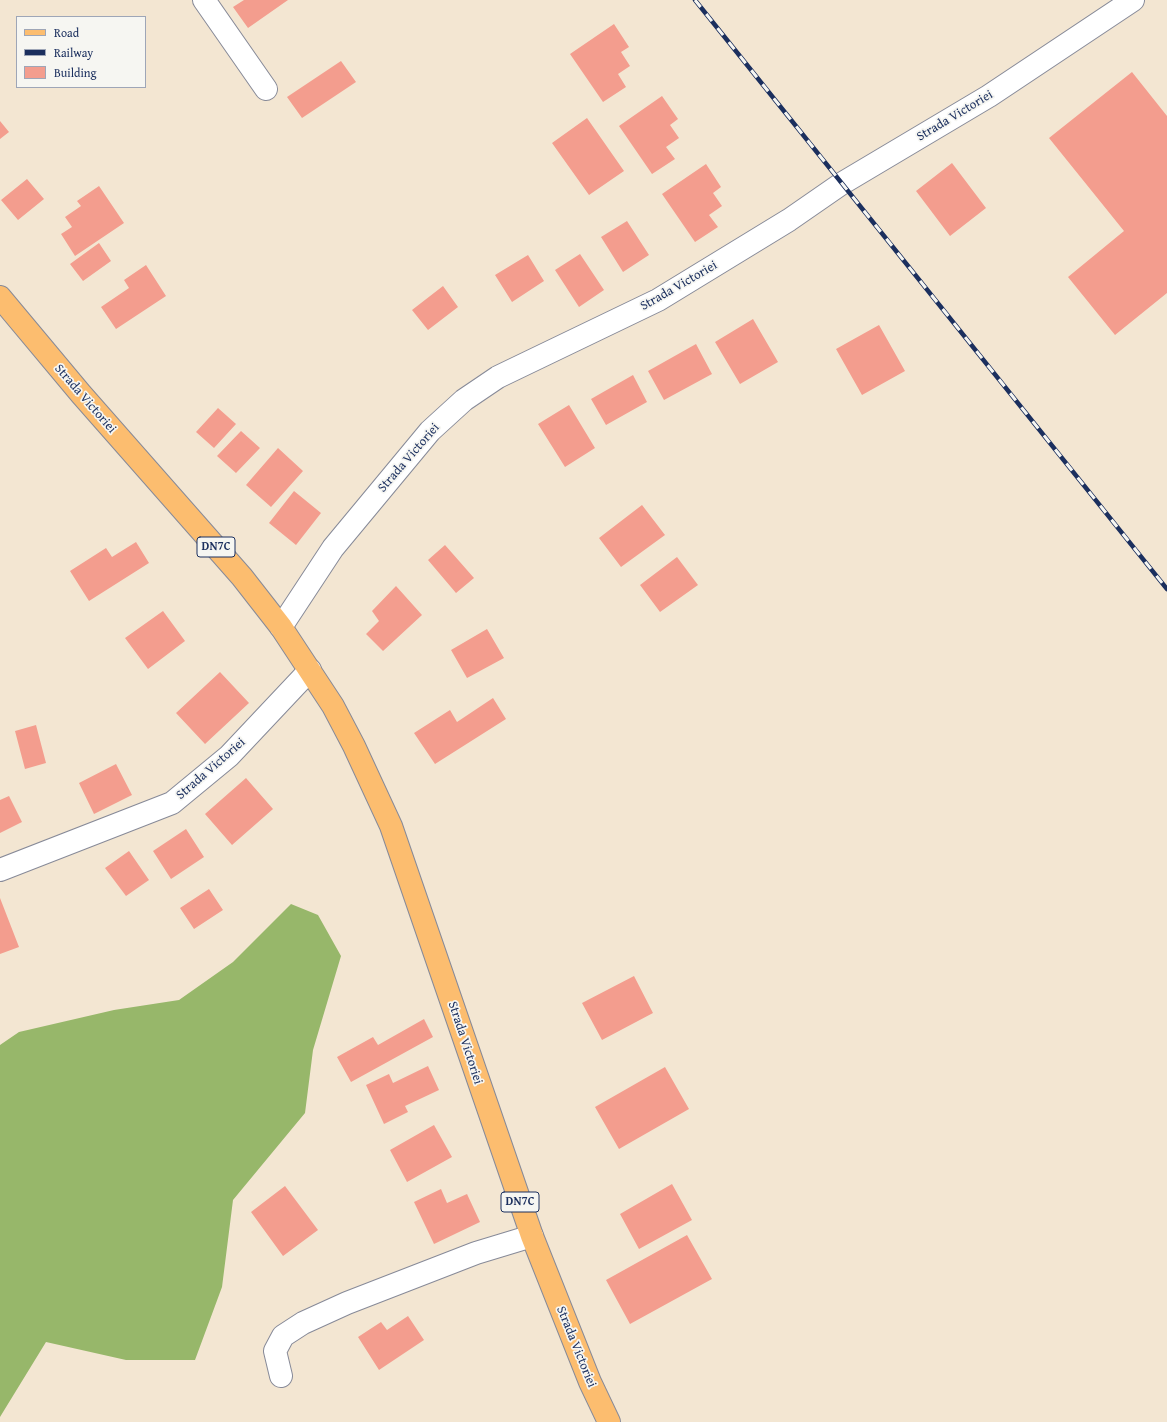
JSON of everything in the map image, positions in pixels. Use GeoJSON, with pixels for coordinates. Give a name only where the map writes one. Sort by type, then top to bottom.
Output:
{"type":"FeatureCollection","features":[{"type":"Feature","properties":{"kind":"main road","name":"Strada Victoriei"},"geometry":{"type":"LineString","coordinates":[[0,297],[90,406],[242,577],[281,627],[333,706],[354,746],[391,826],[532,1236],[590,1382],[609,1422]]}},
{"type":"Feature","properties":{"kind":"street"},"geometry":{"type":"LineString","coordinates":[[204,0],[266,89]]}},
{"type":"Feature","properties":{"kind":"street","name":"Strada Victoriei"},"geometry":{"type":"LineString","coordinates":[[281,627],[333,548],[430,431],[464,400],[498,377],[658,300],[789,220],[841,184],[988,96],[1134,0]]}},
{"type":"Feature","properties":{"kind":"street","name":"Strada Victoriei"},"geometry":{"type":"LineString","coordinates":[[0,870],[172,802],[229,756],[310,670]]}},
{"type":"Feature","properties":{"kind":"street"},"geometry":{"type":"LineString","coordinates":[[280,1376],[275,1352],[283,1336],[303,1323],[347,1303],[476,1253],[532,1236]]}},
{"type":"Feature","properties":{"kind":"green space"},"geometry":{"type":"Polygon","coordinates":[[[291,904],[318,915],[341,956],[313,1050],[305,1113],[233,1200],[222,1287],[195,1360],[126,1360],[46,1342],[0,1417],[0,1045],[19,1032],[114,1010],[179,1000],[233,962],[291,904]]]}},
{"type":"Feature","properties":{"kind":"building"},"geometry":{"type":"Polygon","coordinates":[[[244,0],[288,0],[248,28],[233,7],[244,0]]]}},
{"type":"Feature","properties":{"kind":"building"},"geometry":{"type":"Polygon","coordinates":[[[614,24],[629,47],[621,52],[630,66],[618,74],[626,87],[603,102],[570,54],[614,24]]]}},
{"type":"Feature","properties":{"kind":"building"},"geometry":{"type":"Polygon","coordinates":[[[341,61],[356,82],[302,118],[287,97],[341,61]]]}},
{"type":"Feature","properties":{"kind":"building"},"geometry":{"type":"Polygon","coordinates":[[[1132,72],[1167,116],[1167,293],[1115,335],[1068,277],[1124,231],[1049,138],[1132,72]]]}},
{"type":"Feature","properties":{"kind":"building"},"geometry":{"type":"Polygon","coordinates":[[[662,96],[678,119],[670,125],[679,138],[666,147],[675,159],[652,174],[619,126],[662,96]]]}},
{"type":"Feature","properties":{"kind":"building"},"geometry":{"type":"Polygon","coordinates":[[[587,118],[624,171],[589,195],[552,143],[587,118]]]}},
{"type":"Feature","properties":{"kind":"building"},"geometry":{"type":"Polygon","coordinates":[[[0,121],[9,132],[0,139],[0,121]]]}},
{"type":"Feature","properties":{"kind":"building"},"geometry":{"type":"Polygon","coordinates":[[[952,163],[986,208],[950,236],[916,191],[952,163]]]}},
{"type":"Feature","properties":{"kind":"building"},"geometry":{"type":"Polygon","coordinates":[[[706,164],[721,187],[713,193],[722,206],[709,215],[718,227],[695,242],[662,194],[706,164]]]}},
{"type":"Feature","properties":{"kind":"building"},"geometry":{"type":"Polygon","coordinates":[[[27,179],[44,199],[18,220],[1,200],[27,179]]]}},
{"type":"Feature","properties":{"kind":"building"},"geometry":{"type":"Polygon","coordinates":[[[99,186],[124,223],[75,256],[61,234],[72,227],[65,217],[81,206],[77,201],[99,186]]]}},
{"type":"Feature","properties":{"kind":"building"},"geometry":{"type":"Polygon","coordinates":[[[627,221],[649,255],[623,272],[601,237],[627,221]]]}},
{"type":"Feature","properties":{"kind":"building"},"geometry":{"type":"Polygon","coordinates":[[[99,243],[111,261],[83,281],[70,264],[99,243]]]}},
{"type":"Feature","properties":{"kind":"building"},"geometry":{"type":"Polygon","coordinates":[[[580,254],[604,290],[579,307],[555,270],[580,254]]]}},
{"type":"Feature","properties":{"kind":"building"},"geometry":{"type":"Polygon","coordinates":[[[528,255],[544,281],[512,302],[495,275],[528,255]]]}},
{"type":"Feature","properties":{"kind":"building"},"geometry":{"type":"Polygon","coordinates":[[[146,265],[166,296],[116,329],[101,307],[129,288],[124,280],[146,265]]]}},
{"type":"Feature","properties":{"kind":"building"},"geometry":{"type":"Polygon","coordinates":[[[443,286],[458,307],[428,330],[412,310],[443,286]]]}},
{"type":"Feature","properties":{"kind":"building"},"geometry":{"type":"Polygon","coordinates":[[[753,319],[778,362],[740,384],[715,342],[753,319]]]}},
{"type":"Feature","properties":{"kind":"building"},"geometry":{"type":"Polygon","coordinates":[[[879,325],[905,371],[862,395],[836,349],[879,325]]]}},
{"type":"Feature","properties":{"kind":"building"},"geometry":{"type":"Polygon","coordinates":[[[696,344],[712,374],[664,400],[648,371],[696,344]]]}},
{"type":"Feature","properties":{"kind":"building"},"geometry":{"type":"Polygon","coordinates":[[[633,375],[647,402],[606,425],[591,399],[633,375]]]}},
{"type":"Feature","properties":{"kind":"building"},"geometry":{"type":"Polygon","coordinates":[[[569,405],[595,448],[565,467],[538,424],[569,405]]]}},
{"type":"Feature","properties":{"kind":"building"},"geometry":{"type":"Polygon","coordinates":[[[218,408],[236,424],[214,448],[196,432],[218,408]]]}},
{"type":"Feature","properties":{"kind":"building"},"geometry":{"type":"Polygon","coordinates":[[[241,431],[260,448],[236,473],[217,456],[241,431]]]}},
{"type":"Feature","properties":{"kind":"building"},"geometry":{"type":"Polygon","coordinates":[[[278,448],[303,471],[271,507],[246,485],[278,448]]]}},
{"type":"Feature","properties":{"kind":"building"},"geometry":{"type":"Polygon","coordinates":[[[294,491],[321,513],[296,545],[269,523],[294,491]]]}},
{"type":"Feature","properties":{"kind":"building"},"geometry":{"type":"Polygon","coordinates":[[[642,505],[665,535],[621,567],[599,538],[642,505]]]}},
{"type":"Feature","properties":{"kind":"building"},"geometry":{"type":"Polygon","coordinates":[[[136,542],[149,563],[89,601],[70,571],[106,548],[112,557],[136,542]]]}},
{"type":"Feature","properties":{"kind":"building"},"geometry":{"type":"Polygon","coordinates":[[[445,545],[474,578],[456,593],[428,560],[445,545]]]}},
{"type":"Feature","properties":{"kind":"building"},"geometry":{"type":"Polygon","coordinates":[[[677,557],[698,585],[660,612],[640,585],[677,557]]]}},
{"type":"Feature","properties":{"kind":"building"},"geometry":{"type":"Polygon","coordinates":[[[396,586],[422,615],[383,651],[366,634],[379,621],[372,611],[396,586]]]}},
{"type":"Feature","properties":{"kind":"building"},"geometry":{"type":"Polygon","coordinates":[[[163,611],[185,641],[148,669],[125,638],[163,611]]]}},
{"type":"Feature","properties":{"kind":"building"},"geometry":{"type":"Polygon","coordinates":[[[487,629],[504,658],[467,678],[451,650],[487,629]]]}},
{"type":"Feature","properties":{"kind":"building"},"geometry":{"type":"Polygon","coordinates":[[[220,672],[249,703],[205,744],[176,713],[220,672]]]}},
{"type":"Feature","properties":{"kind":"building"},"geometry":{"type":"Polygon","coordinates":[[[493,698],[506,719],[435,764],[414,733],[450,710],[457,722],[493,698]]]}},
{"type":"Feature","properties":{"kind":"building"},"geometry":{"type":"Polygon","coordinates":[[[36,725],[46,763],[25,769],[15,731],[36,725]]]}},
{"type":"Feature","properties":{"kind":"building"},"geometry":{"type":"Polygon","coordinates":[[[116,764],[132,795],[94,814],[79,783],[116,764]]]}},
{"type":"Feature","properties":{"kind":"building"},"geometry":{"type":"Polygon","coordinates":[[[246,778],[273,809],[232,845],[205,814],[246,778]]]}},
{"type":"Feature","properties":{"kind":"building"},"geometry":{"type":"Polygon","coordinates":[[[9,796],[22,822],[0,833],[0,800],[9,796]]]}},
{"type":"Feature","properties":{"kind":"building"},"geometry":{"type":"Polygon","coordinates":[[[186,829],[204,857],[171,879],[153,851],[186,829]]]}},
{"type":"Feature","properties":{"kind":"building"},"geometry":{"type":"Polygon","coordinates":[[[129,851],[149,880],[126,896],[105,868],[129,851]]]}},
{"type":"Feature","properties":{"kind":"building"},"geometry":{"type":"Polygon","coordinates":[[[209,889],[223,910],[194,929],[180,908],[209,889]]]}},
{"type":"Feature","properties":{"kind":"building"},"geometry":{"type":"Polygon","coordinates":[[[0,898],[19,947],[0,954],[0,898]]]}},
{"type":"Feature","properties":{"kind":"building"},"geometry":{"type":"Polygon","coordinates":[[[634,976],[653,1013],[602,1040],[582,1003],[634,976]]]}},
{"type":"Feature","properties":{"kind":"building"},"geometry":{"type":"Polygon","coordinates":[[[424,1019],[433,1037],[351,1082],[337,1057],[373,1037],[378,1045],[424,1019]]]}},
{"type":"Feature","properties":{"kind":"building"},"geometry":{"type":"Polygon","coordinates":[[[428,1066],[439,1090],[405,1106],[408,1112],[384,1124],[366,1085],[389,1074],[393,1083],[428,1066]]]}},
{"type":"Feature","properties":{"kind":"building"},"geometry":{"type":"Polygon","coordinates":[[[665,1067],[689,1109],[619,1149],[595,1107],[665,1067]]]}},
{"type":"Feature","properties":{"kind":"building"},"geometry":{"type":"Polygon","coordinates":[[[434,1125],[452,1157],[407,1182],[390,1150],[434,1125]]]}},
{"type":"Feature","properties":{"kind":"building"},"geometry":{"type":"Polygon","coordinates":[[[672,1184],[692,1220],[639,1249],[620,1214],[672,1184]]]}},
{"type":"Feature","properties":{"kind":"building"},"geometry":{"type":"Polygon","coordinates":[[[285,1186],[318,1230],[283,1256],[251,1212],[285,1186]]]}},
{"type":"Feature","properties":{"kind":"building"},"geometry":{"type":"Polygon","coordinates":[[[441,1189],[447,1203],[467,1194],[480,1222],[434,1244],[414,1202],[441,1189]]]}},
{"type":"Feature","properties":{"kind":"building"},"geometry":{"type":"Polygon","coordinates":[[[687,1235],[712,1279],[630,1324],[606,1280],[687,1235]]]}},
{"type":"Feature","properties":{"kind":"building"},"geometry":{"type":"Polygon","coordinates":[[[408,1316],[424,1340],[379,1370],[358,1337],[381,1322],[387,1330],[408,1316]]]}},
{"type":"Feature","properties":{"kind":"railway"},"geometry":{"type":"LineString","coordinates":[[695,0],[1167,589]]}}]}
